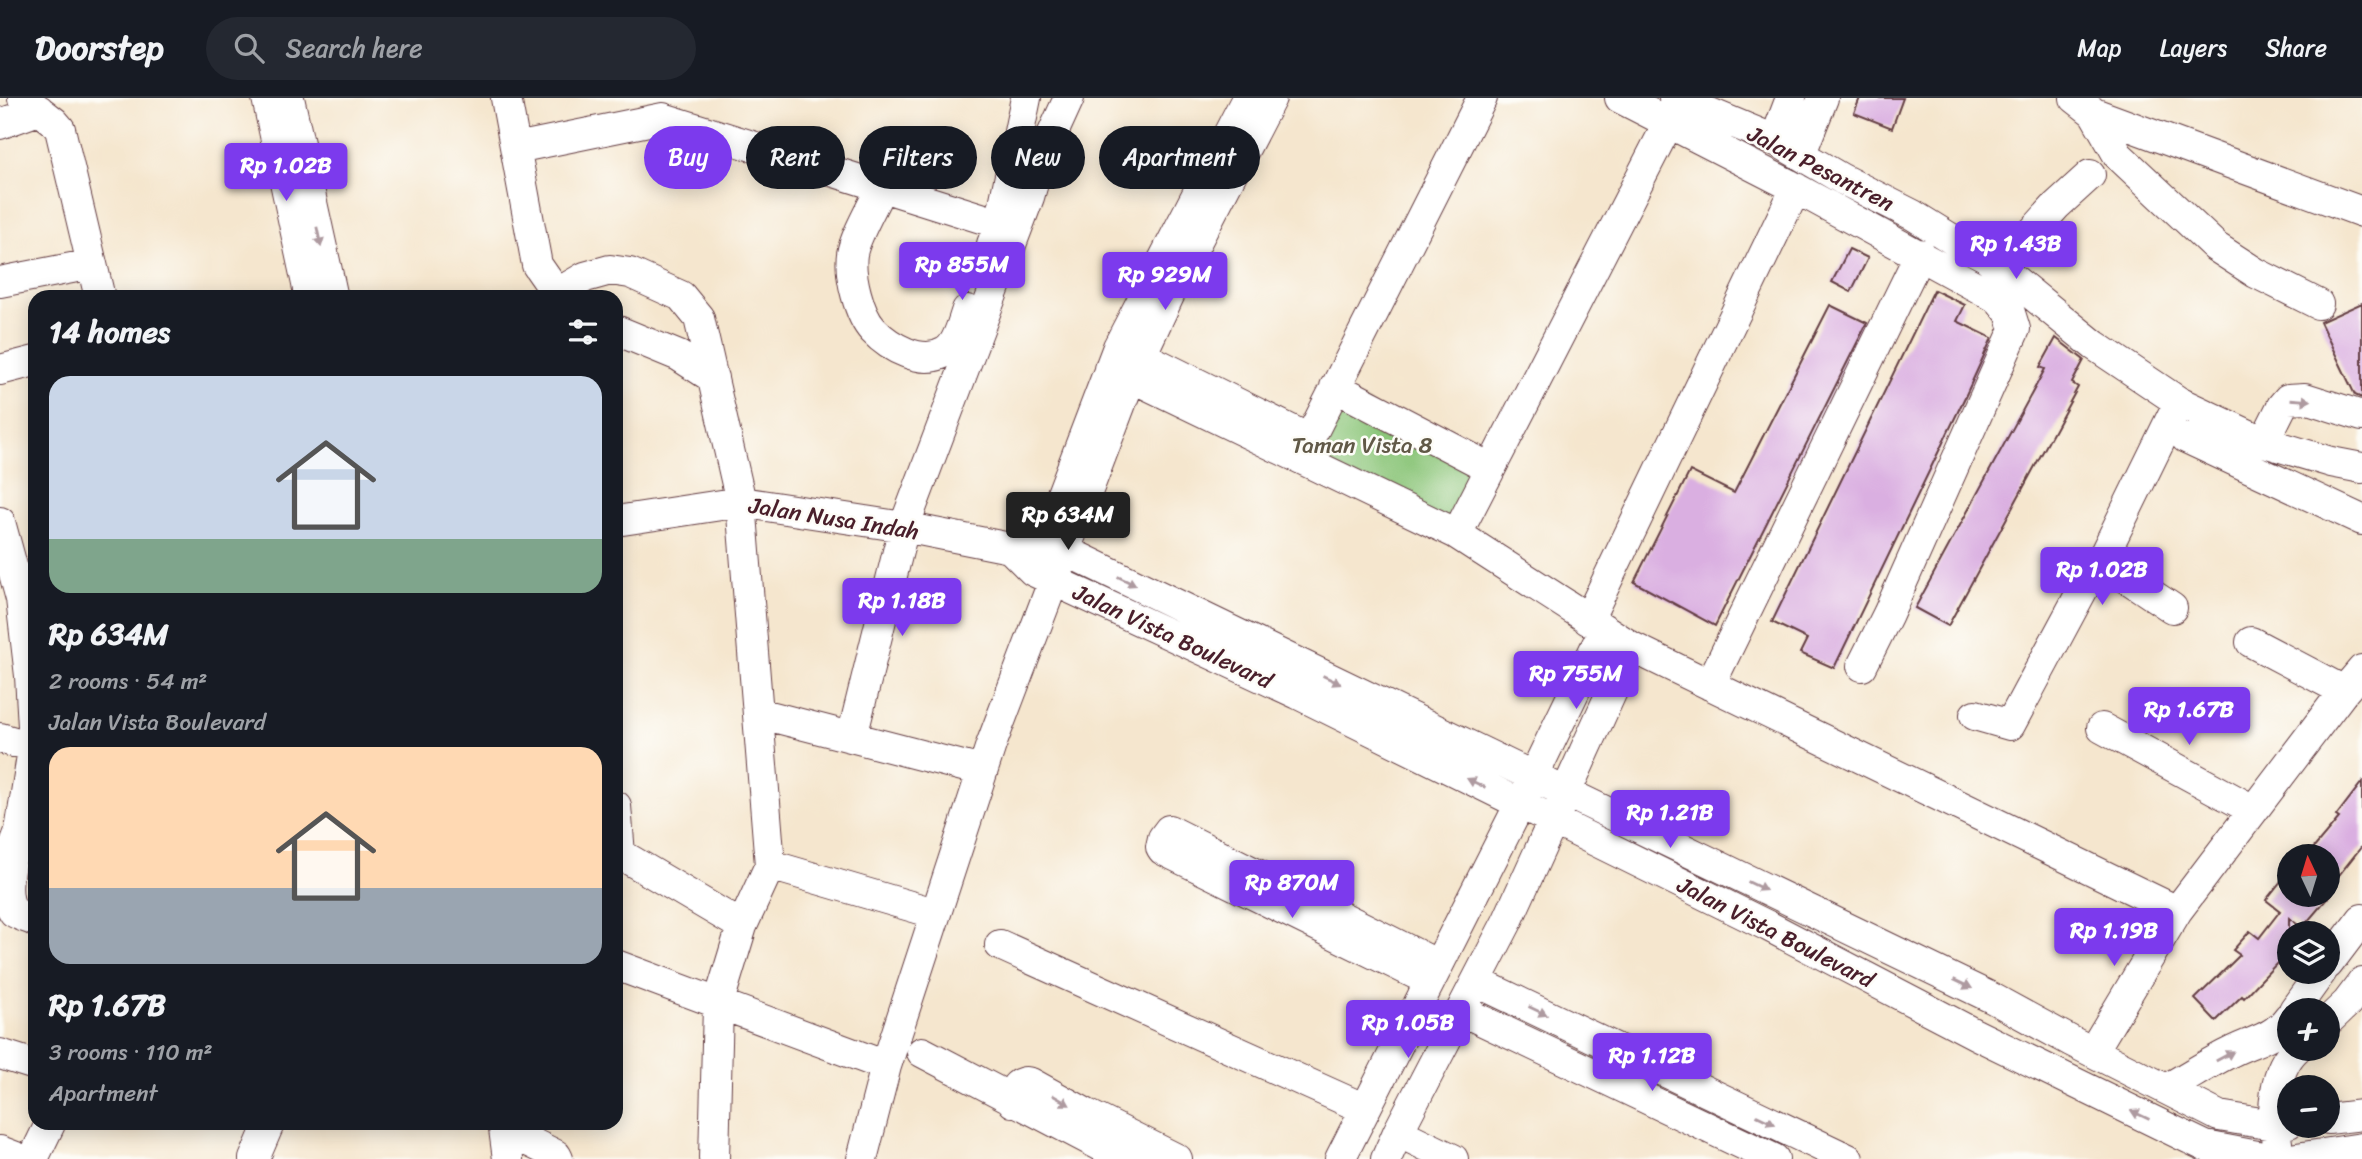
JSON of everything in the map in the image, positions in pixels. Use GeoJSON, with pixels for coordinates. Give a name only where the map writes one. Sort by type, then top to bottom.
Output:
{"type":"FeatureCollection","features":[{"type":"Feature","properties":{"kind":"street"},"geometry":{"type":"LineString","coordinates":[[267,98],[308,290]]}},
{"type":"Feature","properties":{"kind":"street"},"geometry":{"type":"LineString","coordinates":[[289,98],[330,290]]}},
{"type":"Feature","properties":{"kind":"street"},"geometry":{"type":"LineString","coordinates":[[506,98],[537,265],[554,290]]}},
{"type":"Feature","properties":{"kind":"street"},"geometry":{"type":"LineString","coordinates":[[881,189],[852,253],[852,274],[858,302],[872,329],[901,350],[925,358],[946,352],[957,337],[1000,224],[1026,98]]}},
{"type":"Feature","properties":{"kind":"street"},"geometry":{"type":"LineString","coordinates":[[852,737],[904,527],[1029,197],[1038,166],[1069,98]]}},
{"type":"Feature","properties":{"kind":"street"},"geometry":{"type":"LineString","coordinates":[[862,1159],[886,1066],[1049,562],[1124,362],[1247,98]]}},
{"type":"Feature","properties":{"kind":"street"},"geometry":{"type":"LineString","coordinates":[[1124,362],[1271,98]]}},
{"type":"Feature","properties":{"kind":"street"},"geometry":{"type":"LineString","coordinates":[[1124,362],[1307,437],[1311,436],[1482,98]]}},
{"type":"Feature","properties":{"kind":"street"},"geometry":{"type":"LineString","coordinates":[[1620,98],[1671,110],[1796,188],[1999,299],[2010,313],[2014,329],[1888,614],[1862,666]]}},
{"type":"Feature","properties":{"kind":"street"},"geometry":{"type":"LineString","coordinates":[[1790,142],[1791,98]]}},
{"type":"Feature","properties":{"kind":"street"},"geometry":{"type":"LineString","coordinates":[[1790,142],[1823,98]]}},
{"type":"Feature","properties":{"kind":"street"},"geometry":{"type":"LineString","coordinates":[[0,124],[31,104],[60,130],[98,290]]}},
{"type":"Feature","properties":{"kind":"street"},"geometry":{"type":"LineString","coordinates":[[2085,106],[2362,212]]}},
{"type":"Feature","properties":{"kind":"street"},"geometry":{"type":"LineString","coordinates":[[2085,106],[2118,155],[2216,247],[2256,273],[2318,304]]}},
{"type":"Feature","properties":{"kind":"street"},"geometry":{"type":"LineString","coordinates":[[516,148],[664,108],[859,178]]}},
{"type":"Feature","properties":{"kind":"street"},"geometry":{"type":"LineString","coordinates":[[1455,533],[1671,110]]}},
{"type":"Feature","properties":{"kind":"street","name":"Jalan Pesantren"},"geometry":{"type":"LineString","coordinates":[[1671,110],[1790,142],[1832,173],[1985,256],[2094,345],[2179,402],[2264,442],[2331,462],[2362,468]]}},
{"type":"Feature","properties":{"kind":"street"},"geometry":{"type":"LineString","coordinates":[[2000,268],[2056,206],[2090,175]]}},
{"type":"Feature","properties":{"kind":"street"},"geometry":{"type":"LineString","coordinates":[[1340,1159],[1526,791],[1596,625],[1796,188]]}},
{"type":"Feature","properties":{"kind":"street"},"geometry":{"type":"LineString","coordinates":[[891,189],[1000,224]]}},
{"type":"Feature","properties":{"kind":"street"},"geometry":{"type":"LineString","coordinates":[[1710,685],[1920,254]]}},
{"type":"Feature","properties":{"kind":"street"},"geometry":{"type":"LineString","coordinates":[[0,282],[92,264]]}},
{"type":"Feature","properties":{"kind":"street"},"geometry":{"type":"LineString","coordinates":[[567,290],[585,277],[610,270],[630,273],[681,296],[699,318],[741,502],[770,865],[742,926],[718,1005],[713,1159]]}},
{"type":"Feature","properties":{"kind":"street"},"geometry":{"type":"LineString","coordinates":[[623,333],[679,356],[713,378]]}},
{"type":"Feature","properties":{"kind":"street"},"geometry":{"type":"LineString","coordinates":[[1124,362],[1455,533],[1632,648],[2177,911]]}},
{"type":"Feature","properties":{"kind":"street"},"geometry":{"type":"LineString","coordinates":[[0,370],[28,363]]}},
{"type":"Feature","properties":{"kind":"street"},"geometry":{"type":"LineString","coordinates":[[1335,387],[1490,468]]}},
{"type":"Feature","properties":{"kind":"street"},"geometry":{"type":"LineString","coordinates":[[2264,442],[2281,406],[2288,399],[2305,398],[2362,415]]}},
{"type":"Feature","properties":{"kind":"street"},"geometry":{"type":"LineString","coordinates":[[1975,715],[2010,725],[2133,499],[2179,402]]}},
{"type":"Feature","properties":{"kind":"street"},"geometry":{"type":"LineString","coordinates":[[2186,438],[2362,520]]}},
{"type":"Feature","properties":{"kind":"street","name":"Jalan Nusa Indah"},"geometry":{"type":"LineString","coordinates":[[623,520],[741,502],[904,527],[1010,548]]}},
{"type":"Feature","properties":{"kind":"street"},"geometry":{"type":"LineString","coordinates":[[0,523],[21,598],[28,659]]}},
{"type":"Feature","properties":{"kind":"street","name":"Jalan Vista Boulevard"},"geometry":{"type":"LineString","coordinates":[[1010,548],[1049,562],[1297,694],[1526,791],[1992,998],[2219,1116],[2277,1123]]}},
{"type":"Feature","properties":{"kind":"street"},"geometry":{"type":"LineString","coordinates":[[2100,559],[2172,608]]}},
{"type":"Feature","properties":{"kind":"street"},"geometry":{"type":"LineString","coordinates":[[2093,1051],[2177,911],[2353,680],[2250,642]]}},
{"type":"Feature","properties":{"kind":"street"},"geometry":{"type":"LineString","coordinates":[[1386,1159],[1477,982],[1561,808],[1632,648]]}},
{"type":"Feature","properties":{"kind":"street"},"geometry":{"type":"LineString","coordinates":[[758,713],[982,771]]}},
{"type":"Feature","properties":{"kind":"street"},"geometry":{"type":"LineString","coordinates":[[2102,728],[2253,810]]}},
{"type":"Feature","properties":{"kind":"street"},"geometry":{"type":"LineString","coordinates":[[0,738],[28,743]]}},
{"type":"Feature","properties":{"kind":"street","name":"Jalan Vista Boulevard"},"geometry":{"type":"LineString","coordinates":[[1561,808],[1768,926],[1975,1034],[2180,1149],[2205,1146],[2273,1159]]}},
{"type":"Feature","properties":{"kind":"street"},"geometry":{"type":"LineString","coordinates":[[1169,830],[1434,973],[1163,850],[1163,838],[1169,830]]}},
{"type":"Feature","properties":{"kind":"street"},"geometry":{"type":"LineString","coordinates":[[28,841],[3,872],[2,896],[13,912],[28,918]]}},
{"type":"Feature","properties":{"kind":"street"},"geometry":{"type":"LineString","coordinates":[[623,861],[742,926]]}},
{"type":"Feature","properties":{"kind":"street"},"geometry":{"type":"LineString","coordinates":[[770,865],[934,913]]}},
{"type":"Feature","properties":{"kind":"street"},"geometry":{"type":"LineString","coordinates":[[2340,948],[2362,919]]}},
{"type":"Feature","properties":{"kind":"street"},"geometry":{"type":"LineString","coordinates":[[1000,945],[1365,1109]]}},
{"type":"Feature","properties":{"kind":"street"},"geometry":{"type":"LineString","coordinates":[[623,968],[886,1066]]}},
{"type":"Feature","properties":{"kind":"street"},"geometry":{"type":"LineString","coordinates":[[1477,982],[1849,1159]]}},
{"type":"Feature","properties":{"kind":"street"},"geometry":{"type":"LineString","coordinates":[[2340,1010],[2362,983]]}},
{"type":"Feature","properties":{"kind":"street"},"geometry":{"type":"LineString","coordinates":[[1462,1011],[1774,1159]]}},
{"type":"Feature","properties":{"kind":"street"},"geometry":{"type":"LineString","coordinates":[[2166,1089],[2233,1051],[2277,1032]]}},
{"type":"Feature","properties":{"kind":"street"},"geometry":{"type":"LineString","coordinates":[[922,1052],[1126,1159]]}},
{"type":"Feature","properties":{"kind":"street"},"geometry":{"type":"LineString","coordinates":[[0,1054],[28,1063]]}},
{"type":"Feature","properties":{"kind":"street"},"geometry":{"type":"LineString","coordinates":[[1656,1103],[1670,1074]]}},
{"type":"Feature","properties":{"kind":"street"},"geometry":{"type":"LineString","coordinates":[[1013,1102],[1012,1094],[1018,1084],[1025,1081],[1031,1083],[1177,1159]]}},
{"type":"Feature","properties":{"kind":"street"},"geometry":{"type":"LineString","coordinates":[[2340,1118],[2362,1115]]}},
{"type":"Feature","properties":{"kind":"street"},"geometry":{"type":"LineString","coordinates":[[2180,1149],[2219,1116]]}},
{"type":"Feature","properties":{"kind":"street"},"geometry":{"type":"LineString","coordinates":[[33,1159],[47,1130]]}},
{"type":"Feature","properties":{"kind":"street"},"geometry":{"type":"LineString","coordinates":[[254,1159],[266,1130]]}},
{"type":"Feature","properties":{"kind":"street"},"geometry":{"type":"LineString","coordinates":[[275,1159],[287,1130]]}},
{"type":"Feature","properties":{"kind":"street"},"geometry":{"type":"LineString","coordinates":[[505,1130],[508,1159]]}},
{"type":"Feature","properties":{"kind":"street"},"geometry":{"type":"LineString","coordinates":[[512,1130],[556,1155],[558,1159]]}},
{"type":"Feature","properties":{"kind":"street"},"geometry":{"type":"LineString","coordinates":[[1398,1132],[1453,1159]]}},
{"type":"Feature","properties":{"kind":"street"},"geometry":{"type":"LineString","coordinates":[[2280,1159],[2281,1138]]}},
{"type":"Feature","properties":{"kind":"street"},"geometry":{"type":"LineString","coordinates":[[2290,1159],[2362,1149]]}},
{"type":"Feature","properties":{"kind":"street"},"geometry":{"type":"LineString","coordinates":[[0,1151],[21,1159]]}},
{"type":"Feature","properties":{"kind":"green space","name":"Taman Vista 8"},"geometry":{"type":"Polygon","coordinates":[[[1335,387],[1490,468],[1455,533],[1300,458],[1335,387]]]}},
{"type":"Feature","properties":{"kind":"building"},"geometry":{"type":"Polygon","coordinates":[[[1860,98],[1903,98],[1892,128],[1854,113],[1860,98]]]}},
{"type":"Feature","properties":{"kind":"building"},"geometry":{"type":"Polygon","coordinates":[[[1849,249],[1868,258],[1851,292],[1832,282],[1849,249]]]}},
{"type":"Feature","properties":{"kind":"building"},"geometry":{"type":"Polygon","coordinates":[[[1934,290],[1965,305],[1957,321],[1992,338],[1834,668],[1800,653],[1807,639],[1772,622],[1934,290]]]}},
{"type":"Feature","properties":{"kind":"building"},"geometry":{"type":"Polygon","coordinates":[[[2362,303],[2362,398],[2355,395],[2320,322],[2362,303]]]}},
{"type":"Feature","properties":{"kind":"building"},"geometry":{"type":"Polygon","coordinates":[[[1830,305],[1867,323],[1715,626],[1634,582],[1690,471],[1734,493],[1830,305]]]}},
{"type":"Feature","properties":{"kind":"building"},"geometry":{"type":"Polygon","coordinates":[[[2056,338],[2084,360],[2072,383],[2078,387],[1948,626],[1915,608],[2045,369],[2040,367],[2056,338]]]}},
{"type":"Feature","properties":{"kind":"building"},"geometry":{"type":"Polygon","coordinates":[[[2362,782],[2362,846],[2340,874],[2340,844],[2317,844],[2339,818],[2336,816],[2362,782]]]}},
{"type":"Feature","properties":{"kind":"building"},"geometry":{"type":"Polygon","coordinates":[[[2277,886],[2277,907],[2320,907],[2308,921],[2293,921],[2289,918],[2289,921],[2277,921],[2277,963],[2244,998],[2242,996],[2216,1021],[2195,999],[2240,955],[2233,950],[2250,931],[2259,938],[2280,911],[2266,900],[2277,886]]]}}]}
